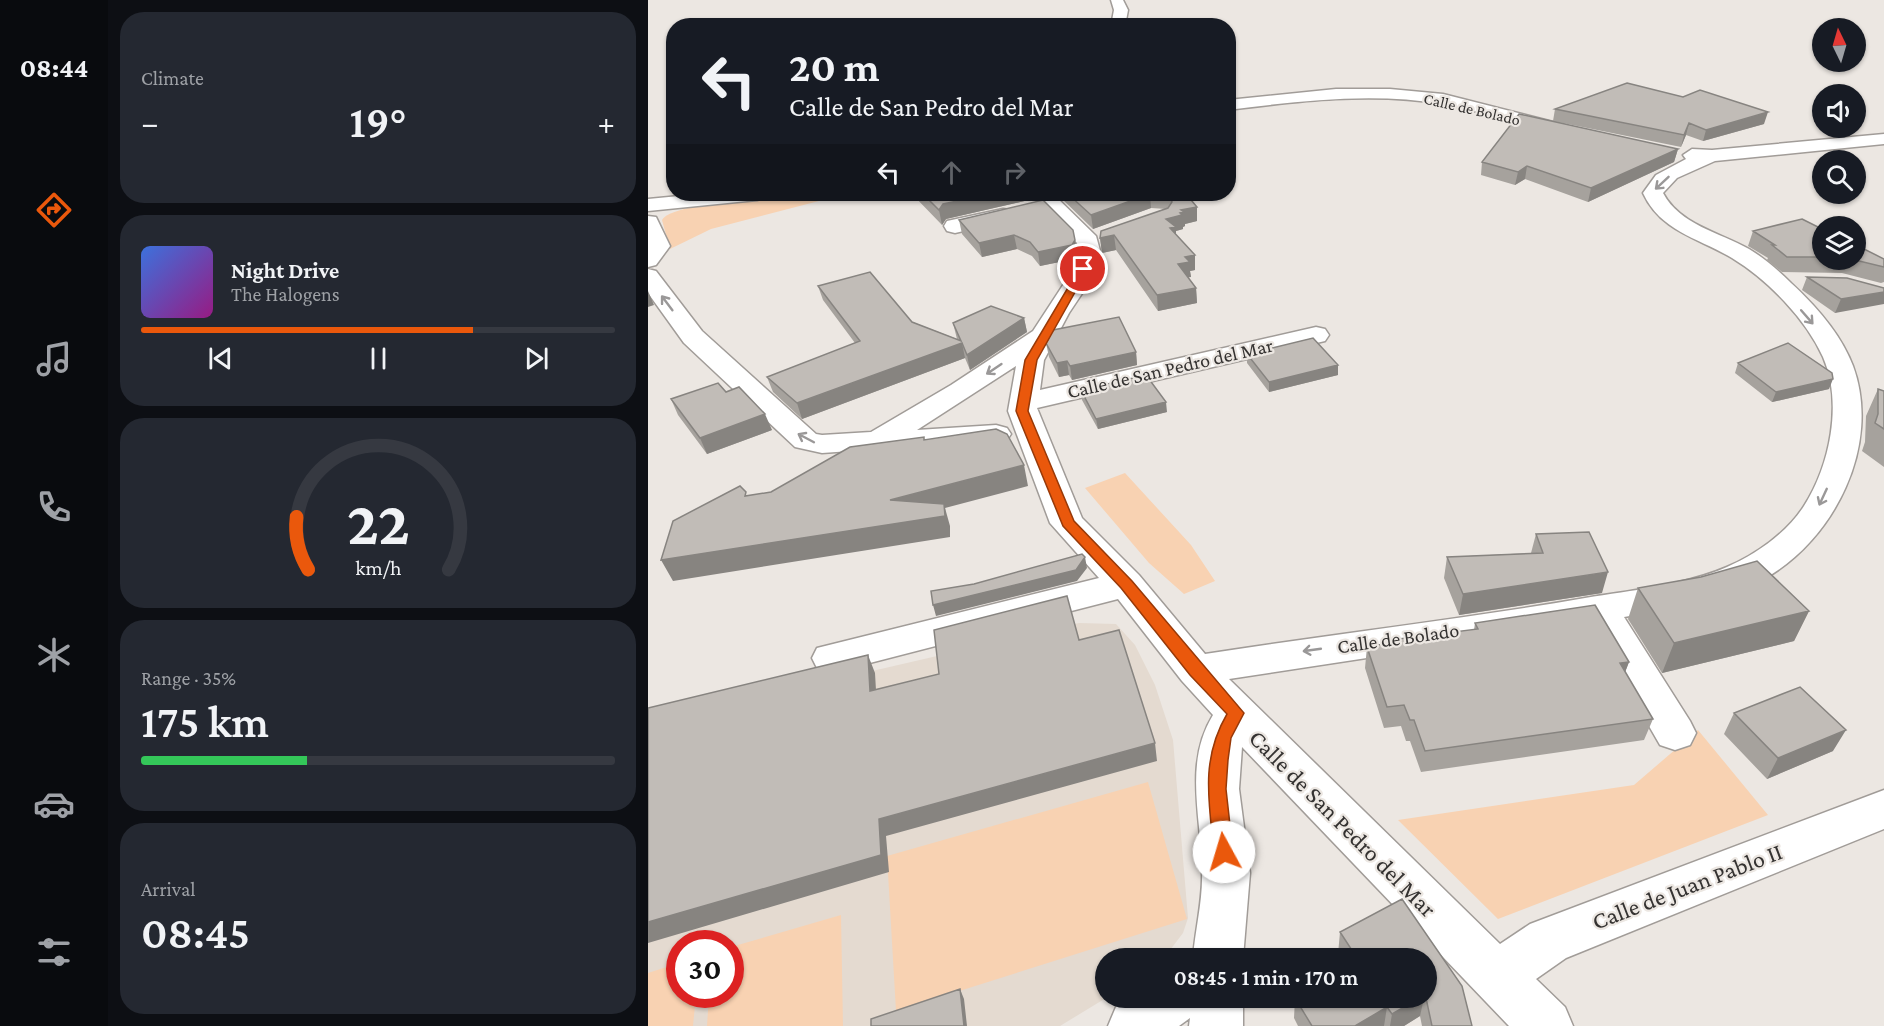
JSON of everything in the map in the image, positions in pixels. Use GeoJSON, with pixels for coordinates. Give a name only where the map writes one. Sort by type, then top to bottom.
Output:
{"type":"FeatureCollection","features":[{"type":"Feature","properties":{"kind":"street","name":"Calle de Bolado"},"geometry":{"type":"LineString","coordinates":[[1236,104],[1352,94],[1397,93],[1444,99],[1575,133]]}},
{"type":"Feature","properties":{"kind":"street","name":"Calle de Bolado"},"geometry":{"type":"LineString","coordinates":[[1671,153],[1712,156],[1884,139]]}},
{"type":"Feature","properties":{"kind":"street","name":"Calle de Bolado"},"geometry":{"type":"LineString","coordinates":[[1196,670],[1284,654],[1599,609],[1690,591],[1739,577],[1780,552],[1815,514],[1832,478],[1847,420],[1844,390],[1836,357],[1827,340],[1774,281],[1743,255],[1681,224],[1664,212],[1656,202],[1653,193],[1656,185],[1679,169],[1712,156]]}},
{"type":"Feature","properties":{"kind":"street"},"geometry":{"type":"LineString","coordinates":[[648,205],[688,201]]}},
{"type":"Feature","properties":{"kind":"street","name":"Calle de San Pedro del Mar"},"geometry":{"type":"LineString","coordinates":[[955,226],[1036,204],[1097,237],[1077,284],[1042,337],[1031,360],[1027,416],[1068,523],[1126,584],[1196,670],[1236,713],[1546,1026]]}},
{"type":"Feature","properties":{"kind":"street"},"geometry":{"type":"LineString","coordinates":[[648,222],[659,246],[648,260]]}},
{"type":"Feature","properties":{"kind":"street","name":"Calle de San Pedro del Mar"},"geometry":{"type":"LineString","coordinates":[[648,276],[693,337],[806,441],[822,444],[878,440],[1027,416],[1317,335]]}},
{"type":"Feature","properties":{"kind":"street"},"geometry":{"type":"LineString","coordinates":[[1774,281],[1811,280]]}},
{"type":"Feature","properties":{"kind":"street","name":"Calle de San Pedro del Mar"},"geometry":{"type":"LineString","coordinates":[[817,475],[961,391],[1042,337]]}},
{"type":"Feature","properties":{"kind":"street"},"geometry":{"type":"LineString","coordinates":[[1844,390],[1877,406]]}},
{"type":"Feature","properties":{"kind":"street"},"geometry":{"type":"LineString","coordinates":[[831,658],[1126,584]]}},
{"type":"Feature","properties":{"kind":"street"},"geometry":{"type":"LineString","coordinates":[[1599,609],[1675,733]]}},
{"type":"Feature","properties":{"kind":"street"},"geometry":{"type":"LineString","coordinates":[[1219,948],[1226,873],[1217,789],[1219,760],[1222,737],[1236,713]]}},
{"type":"Feature","properties":{"kind":"street","name":"Calle de Juan Pablo II"},"geometry":{"type":"LineString","coordinates":[[1496,976],[1548,941],[1884,809]]}},
{"type":"Feature","properties":{"kind":"street"},"geometry":{"type":"LineString","coordinates":[[1134,1026],[1160,1008]]}},
{"type":"Feature","properties":{"kind":"street"},"geometry":{"type":"LineString","coordinates":[[1215,1026],[1216,1008]]}},
{"type":"Feature","properties":{"kind":"shaded area"},"geometry":{"type":"Polygon","coordinates":[[[726,201],[819,201],[711,229],[670,249],[662,220],[669,214],[726,201]]]}},
{"type":"Feature","properties":{"kind":"shaded area"},"geometry":{"type":"Polygon","coordinates":[[[1125,473],[1191,545],[1215,581],[1184,594],[1149,563],[1085,488],[1125,473]]]}},
{"type":"Feature","properties":{"kind":"shaded area"},"geometry":{"type":"Polygon","coordinates":[[[1079,623],[1116,624],[1135,645],[1155,685],[1173,740],[1188,918],[1183,933],[1172,948],[1095,948],[1095,1005],[1060,1026],[648,1026],[648,723],[1079,623]]]}},
{"type":"Feature","properties":{"kind":"shaded area"},"geometry":{"type":"Polygon","coordinates":[[[1698,730],[1768,815],[1498,919],[1398,820],[1634,785],[1698,730]]]}},
{"type":"Feature","properties":{"kind":"shaded area"},"geometry":{"type":"Polygon","coordinates":[[[1148,782],[1187,919],[896,1011],[887,856],[1148,782]]]}},
{"type":"Feature","properties":{"kind":"shaded area"},"geometry":{"type":"Polygon","coordinates":[[[841,915],[843,1026],[707,1026],[708,1008],[744,1008],[744,943],[841,915]]]}},
{"type":"Feature","properties":{"kind":"shaded area"},"geometry":{"type":"Polygon","coordinates":[[[666,967],[666,1008],[695,1008],[693,1026],[648,1026],[648,973],[666,967]]]}},
{"type":"Feature","properties":{"kind":"building"},"geometry":{"type":"Polygon","coordinates":[[[1627,83],[1683,97],[1700,90],[1768,112],[1706,130],[1689,123],[1684,135],[1555,109],[1627,83]]]}},
{"type":"Feature","properties":{"kind":"building"},"geometry":{"type":"Polygon","coordinates":[[[1519,114],[1678,149],[1591,188],[1527,166],[1518,172],[1482,162],[1519,114]]]}},
{"type":"Feature","properties":{"kind":"building"},"geometry":{"type":"Polygon","coordinates":[[[930,201],[957,201],[943,204],[939,210],[930,201]]]}},
{"type":"Feature","properties":{"kind":"building"},"geometry":{"type":"Polygon","coordinates":[[[1044,201],[1073,230],[1075,240],[1072,245],[1038,252],[1030,242],[1014,235],[979,243],[959,220],[1044,201]]]}},
{"type":"Feature","properties":{"kind":"building"},"geometry":{"type":"Polygon","coordinates":[[[1076,201],[1130,201],[1091,215],[1076,201]]]}},
{"type":"Feature","properties":{"kind":"building"},"geometry":{"type":"Polygon","coordinates":[[[1192,201],[1197,207],[1181,210],[1184,212],[1180,213],[1182,215],[1166,219],[1176,227],[1170,228],[1195,255],[1185,257],[1190,262],[1178,264],[1196,288],[1157,295],[1114,235],[1100,238],[1101,231],[1168,208],[1172,202],[1192,201]]]}},
{"type":"Feature","properties":{"kind":"building"},"geometry":{"type":"Polygon","coordinates":[[[1802,219],[1812,224],[1812,257],[1787,257],[1772,245],[1775,245],[1753,231],[1802,219]]]}},
{"type":"Feature","properties":{"kind":"building"},"geometry":{"type":"Polygon","coordinates":[[[1866,250],[1884,259],[1884,267],[1866,263],[1866,250]]]}},
{"type":"Feature","properties":{"kind":"building"},"geometry":{"type":"Polygon","coordinates":[[[870,272],[912,322],[961,341],[953,323],[991,306],[1024,318],[967,355],[962,343],[797,403],[767,377],[860,341],[818,286],[870,272]]]}},
{"type":"Feature","properties":{"kind":"building"},"geometry":{"type":"Polygon","coordinates":[[[1807,277],[1847,278],[1884,288],[1884,292],[1841,299],[1807,277]]]}},
{"type":"Feature","properties":{"kind":"building"},"geometry":{"type":"Polygon","coordinates":[[[1119,317],[1136,352],[1070,366],[1067,361],[1057,363],[1046,343],[1053,330],[1119,317]]]}},
{"type":"Feature","properties":{"kind":"building"},"geometry":{"type":"Polygon","coordinates":[[[1313,338],[1338,365],[1269,382],[1247,354],[1313,338]]]}},
{"type":"Feature","properties":{"kind":"building"},"geometry":{"type":"Polygon","coordinates":[[[1788,343],[1832,373],[1833,379],[1776,392],[1738,363],[1788,343]]]}},
{"type":"Feature","properties":{"kind":"building"},"geometry":{"type":"Polygon","coordinates":[[[1146,375],[1166,402],[1096,419],[1081,390],[1146,375]]]}},
{"type":"Feature","properties":{"kind":"building"},"geometry":{"type":"Polygon","coordinates":[[[718,383],[726,392],[739,387],[765,414],[700,438],[671,399],[718,383]]]}},
{"type":"Feature","properties":{"kind":"building"},"geometry":{"type":"Polygon","coordinates":[[[1878,389],[1884,391],[1884,429],[1875,423],[1878,414],[1878,389]]]}},
{"type":"Feature","properties":{"kind":"building"},"geometry":{"type":"Polygon","coordinates":[[[996,429],[1007,434],[1024,465],[890,500],[944,504],[945,516],[661,560],[673,521],[740,486],[746,492],[745,496],[771,492],[850,447],[924,437],[924,440],[996,429]]]}},
{"type":"Feature","properties":{"kind":"building"},"geometry":{"type":"Polygon","coordinates":[[[1589,532],[1608,572],[1463,594],[1447,557],[1543,553],[1536,534],[1589,532]]]}},
{"type":"Feature","properties":{"kind":"building"},"geometry":{"type":"Polygon","coordinates":[[[1082,554],[1085,557],[1076,570],[933,605],[931,591],[974,584],[1082,554]]]}},
{"type":"Feature","properties":{"kind":"building"},"geometry":{"type":"Polygon","coordinates":[[[1757,561],[1809,611],[1674,643],[1638,588],[1701,577],[1757,561]]]}},
{"type":"Feature","properties":{"kind":"building"},"geometry":{"type":"Polygon","coordinates":[[[1067,596],[1079,640],[1119,630],[1155,743],[879,819],[881,855],[648,922],[648,708],[868,655],[870,691],[939,674],[934,630],[1067,596]]]}},
{"type":"Feature","properties":{"kind":"building"},"geometry":{"type":"Polygon","coordinates":[[[1595,605],[1629,662],[1620,663],[1653,719],[1425,751],[1414,720],[1410,720],[1404,705],[1387,707],[1367,647],[1384,644],[1382,641],[1478,629],[1475,623],[1595,605]]]}},
{"type":"Feature","properties":{"kind":"building"},"geometry":{"type":"Polygon","coordinates":[[[1800,687],[1846,730],[1778,758],[1734,713],[1800,687]]]}},
{"type":"Feature","properties":{"kind":"building"},"geometry":{"type":"Polygon","coordinates":[[[1402,899],[1436,948],[1350,948],[1340,932],[1402,899]]]}},
{"type":"Feature","properties":{"kind":"building"},"geometry":{"type":"Polygon","coordinates":[[[1437,950],[1462,986],[1472,1026],[1432,1026],[1428,1008],[1437,1008],[1437,950]]]}},
{"type":"Feature","properties":{"kind":"building"},"geometry":{"type":"Polygon","coordinates":[[[960,989],[964,1026],[871,1026],[871,1019],[960,989]]]}},
{"type":"Feature","properties":{"kind":"building"},"geometry":{"type":"Polygon","coordinates":[[[1301,1008],[1385,1008],[1355,1026],[1312,1026],[1301,1008]]]}},
{"type":"Feature","properties":{"kind":"building"},"geometry":{"type":"Polygon","coordinates":[[[1388,1008],[1402,1008],[1392,1014],[1388,1008]]]}},
{"type":"Feature","properties":{"kind":"route"},"geometry":{"type":"LineString","coordinates":[[1083,269],[1077,284],[1056,313],[1031,360],[1022,411],[1068,523],[1126,584],[1196,670],[1236,713],[1222,737],[1219,760],[1217,789],[1224,852]]}}]}
